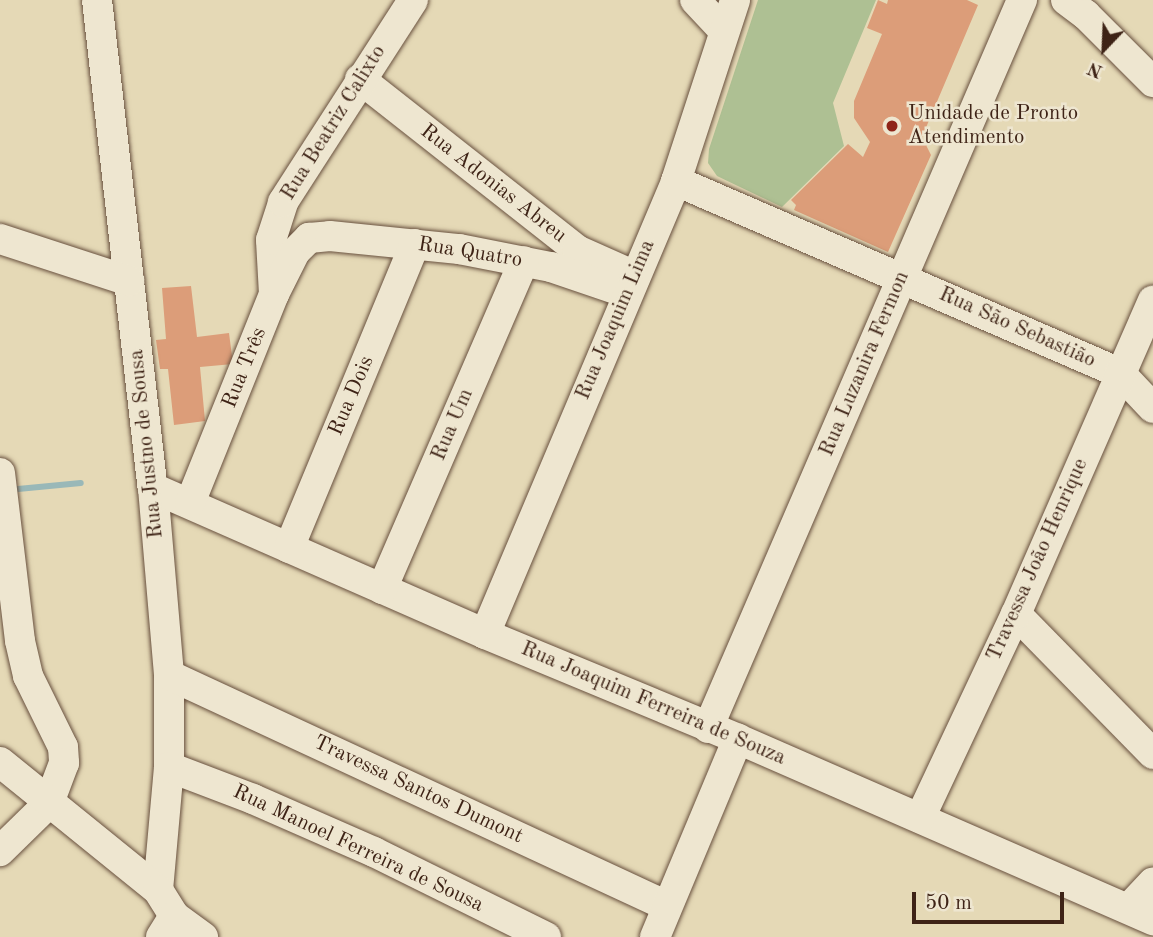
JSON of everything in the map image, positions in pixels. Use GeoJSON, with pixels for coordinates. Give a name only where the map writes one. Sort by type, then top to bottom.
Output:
{"type":"FeatureCollection","features":[{"type":"Feature","properties":{"kind":"street","name":"Rua Justno de Sousa"},"geometry":{"type":"LineString","coordinates":[[97,0],[153,488],[169,674],[169,767],[158,890]]}},
{"type":"Feature","properties":{"kind":"street","name":"Rua Beatriz Calixto"},"geometry":{"type":"LineString","coordinates":[[274,294],[271,253],[275,222],[283,202],[413,0]]}},
{"type":"Feature","properties":{"kind":"street"},"geometry":{"type":"LineString","coordinates":[[695,0],[724,31]]}},
{"type":"Feature","properties":{"kind":"street","name":"Rua Joaquim Lima"},"geometry":{"type":"LineString","coordinates":[[485,634],[676,181],[735,0]]}},
{"type":"Feature","properties":{"kind":"street","name":"Rua Luzanira Fermon"},"geometry":{"type":"LineString","coordinates":[[708,728],[1022,0]]}},
{"type":"Feature","properties":{"kind":"street"},"geometry":{"type":"LineString","coordinates":[[1087,5],[1153,82]]}},
{"type":"Feature","properties":{"kind":"street","name":"Rua Adonias Abreu"},"geometry":{"type":"LineString","coordinates":[[360,79],[577,250],[631,284]]}},
{"type":"Feature","properties":{"kind":"street","name":"Rua São Sebastião"},"geometry":{"type":"LineString","coordinates":[[676,181],[1120,373],[1153,408]]}},
{"type":"Feature","properties":{"kind":"street","name":"Rua Quatro"},"geometry":{"type":"LineString","coordinates":[[309,238],[330,236],[415,244],[524,261],[631,284]]}},
{"type":"Feature","properties":{"kind":"street","name":"Rua Três"},"geometry":{"type":"LineString","coordinates":[[190,503],[274,294],[295,252],[309,238]]}},
{"type":"Feature","properties":{"kind":"street"},"geometry":{"type":"LineString","coordinates":[[0,239],[129,281]]}},
{"type":"Feature","properties":{"kind":"street","name":"Rua Dois"},"geometry":{"type":"LineString","coordinates":[[289,548],[415,244]]}},
{"type":"Feature","properties":{"kind":"street","name":"Rua Um"},"geometry":{"type":"LineString","coordinates":[[382,589],[524,261]]}},
{"type":"Feature","properties":{"kind":"street","name":"Travessa João Henrique"},"geometry":{"type":"LineString","coordinates":[[920,818],[1016,614],[1153,301]]}},
{"type":"Feature","properties":{"kind":"street"},"geometry":{"type":"LineString","coordinates":[[0,473],[14,609],[28,677],[64,747],[60,780],[49,803],[0,851]]}},
{"type":"Feature","properties":{"kind":"street","name":"Rua Joaquim Ferreira de Souza"},"geometry":{"type":"LineString","coordinates":[[153,488],[485,634],[920,818],[1141,920]]}},
{"type":"Feature","properties":{"kind":"street"},"geometry":{"type":"LineString","coordinates":[[1016,614],[1153,754]]}},
{"type":"Feature","properties":{"kind":"street","name":"Travessa Santos Dumont"},"geometry":{"type":"LineString","coordinates":[[169,674],[667,906]]}},
{"type":"Feature","properties":{"kind":"street"},"geometry":{"type":"LineString","coordinates":[[655,937],[738,739]]}},
{"type":"Feature","properties":{"kind":"street"},"geometry":{"type":"LineString","coordinates":[[0,762],[158,890],[168,926],[203,937]]}},
{"type":"Feature","properties":{"kind":"street","name":"Rua Manoel Ferreira de Sousa"},"geometry":{"type":"LineString","coordinates":[[169,767],[253,799],[374,852],[546,937]]}},
{"type":"Feature","properties":{"kind":"street"},"geometry":{"type":"LineString","coordinates":[[1141,920],[1153,882]]}},
{"type":"Feature","properties":{"kind":"green space"},"geometry":{"type":"Polygon","coordinates":[[[758,0],[876,0],[833,103],[844,146],[782,207],[717,176],[708,163],[709,149],[758,0]]]}},
{"type":"Feature","properties":{"kind":"building","name":"Unidade de Pronto Atendimento"},"geometry":{"type":"Polygon","coordinates":[[[878,0],[887,4],[888,0],[967,0],[978,5],[922,137],[931,155],[888,252],[794,210],[796,205],[791,200],[848,144],[863,157],[870,142],[854,118],[854,101],[882,34],[867,28],[878,0]]]}},
{"type":"Feature","properties":{"kind":"building"},"geometry":{"type":"Polygon","coordinates":[[[191,286],[197,337],[229,333],[233,364],[200,367],[205,421],[174,425],[168,369],[160,369],[156,340],[166,339],[162,288],[191,286]]]}},
{"type":"Feature","properties":{"kind":"waterway"},"geometry":{"type":"LineString","coordinates":[[18,489],[81,483]]}},
{"type":"Feature","properties":{"kind":"place","name":"Unidade de Pronto Atendimento"},"geometry":{"type":"Point","coordinates":[892,126]}}]}
